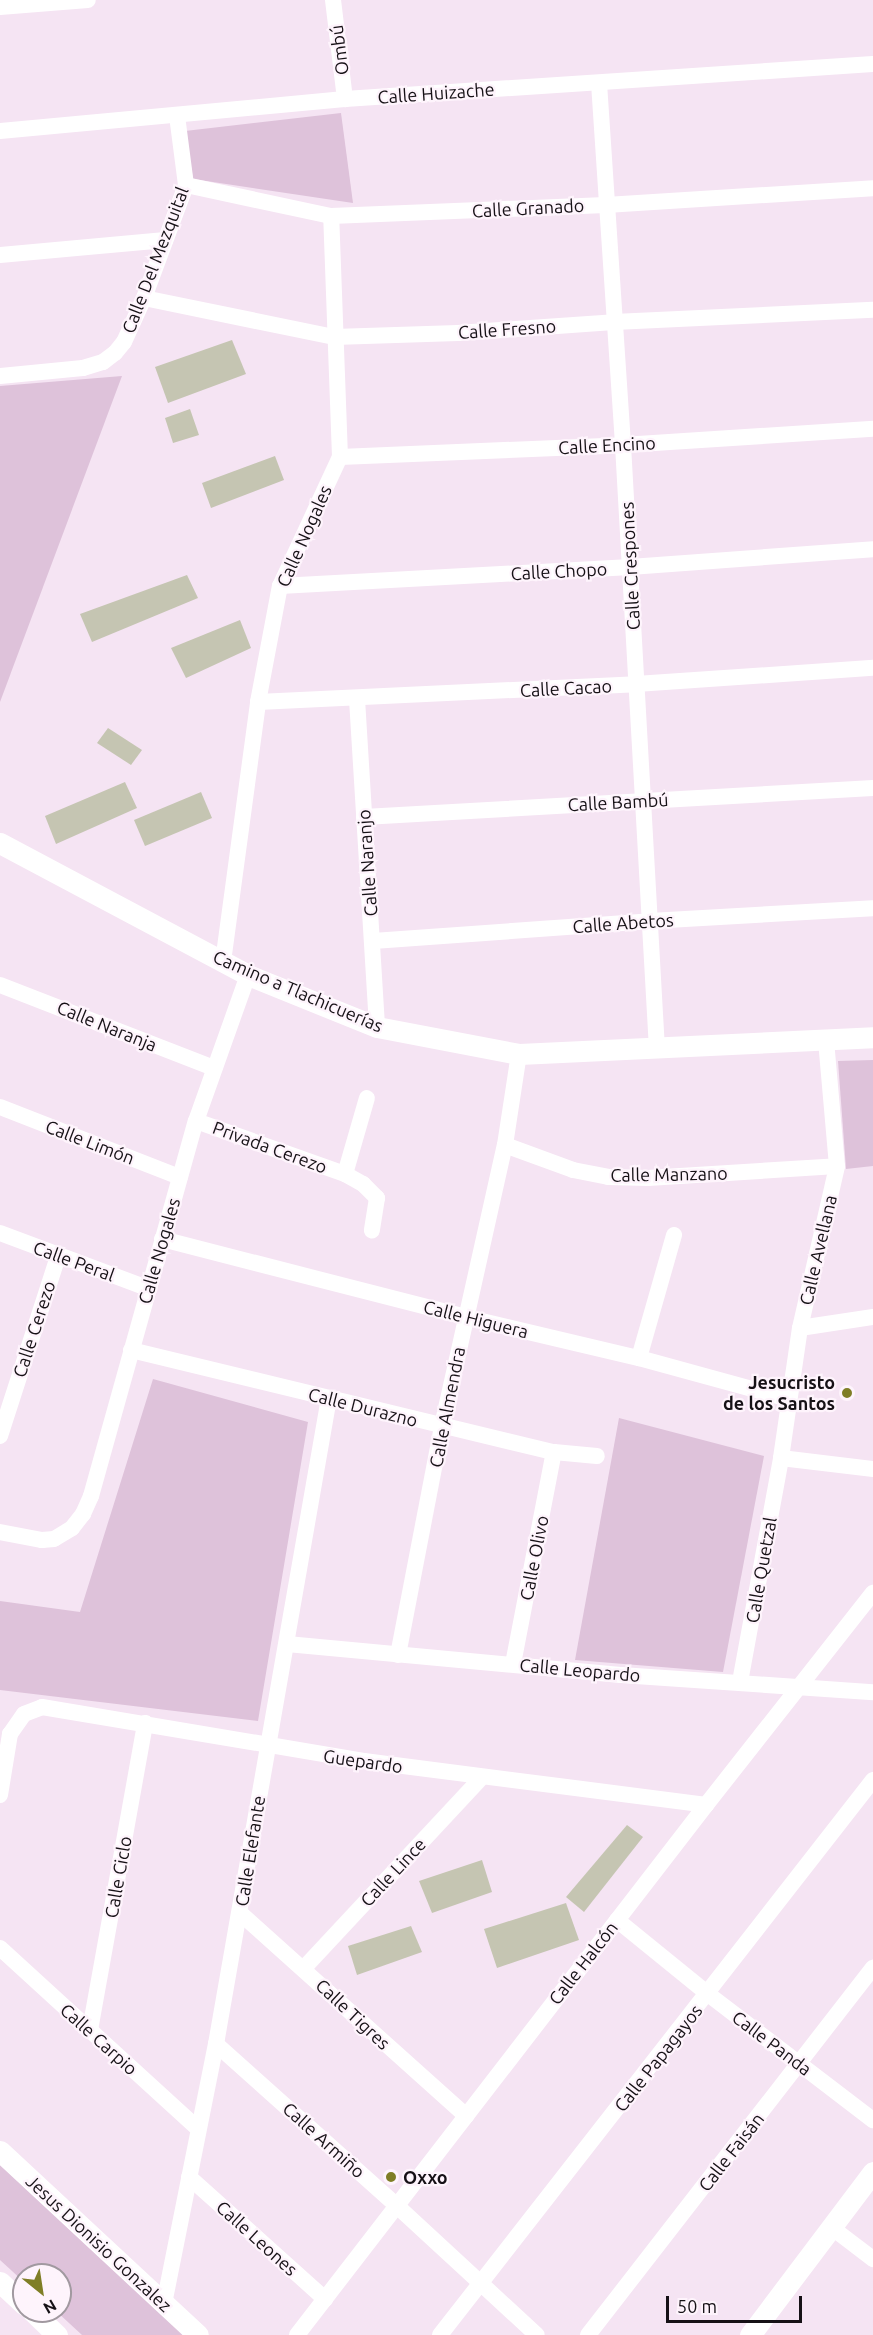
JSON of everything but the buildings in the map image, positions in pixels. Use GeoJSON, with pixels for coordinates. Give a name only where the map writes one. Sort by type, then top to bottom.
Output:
{"type":"FeatureCollection","features":[{"type":"Feature","properties":{"kind":"street"},"geometry":{"type":"LineString","coordinates":[[0,7],[88,0]]}},
{"type":"Feature","properties":{"kind":"street","name":"Ombú"},"geometry":{"type":"LineString","coordinates":[[333,0],[345,99]]}},
{"type":"Feature","properties":{"kind":"street","name":"Calle Huizache"},"geometry":{"type":"LineString","coordinates":[[0,131],[345,99],[873,64]]}},
{"type":"Feature","properties":{"kind":"street","name":"Calle Crespones"},"geometry":{"type":"LineString","coordinates":[[599,83],[623,445],[657,1049]]}},
{"type":"Feature","properties":{"kind":"street","name":"Calle Del Mezquital"},"geometry":{"type":"LineString","coordinates":[[0,376],[82,368],[103,362],[124,342],[144,298],[186,185],[177,116]]}},
{"type":"Feature","properties":{"kind":"street","name":"Calle Granado"},"geometry":{"type":"LineString","coordinates":[[186,185],[331,216],[606,205],[873,188]]}},
{"type":"Feature","properties":{"kind":"street","name":"Calle Nogales"},"geometry":{"type":"LineString","coordinates":[[223,962],[258,702],[280,586],[340,457],[331,216]]}},
{"type":"Feature","properties":{"kind":"street"},"geometry":{"type":"LineString","coordinates":[[0,255],[165,240]]}},
{"type":"Feature","properties":{"kind":"street","name":"Calle Fresno"},"geometry":{"type":"LineString","coordinates":[[144,298],[334,337],[458,333],[614,322],[873,310]]}},
{"type":"Feature","properties":{"kind":"street","name":"Calle Encino"},"geometry":{"type":"LineString","coordinates":[[340,457],[623,445],[873,429]]}},
{"type":"Feature","properties":{"kind":"street","name":"Calle Chopo"},"geometry":{"type":"LineString","coordinates":[[280,586],[630,567],[873,549]]}},
{"type":"Feature","properties":{"kind":"street","name":"Calle Cacao"},"geometry":{"type":"LineString","coordinates":[[258,702],[636,684],[873,668]]}},
{"type":"Feature","properties":{"kind":"street","name":"Calle Naranjo"},"geometry":{"type":"LineString","coordinates":[[357,699],[377,1028]]}},
{"type":"Feature","properties":{"kind":"street","name":"Calle Bambú"},"geometry":{"type":"LineString","coordinates":[[364,817],[873,788]]}},
{"type":"Feature","properties":{"kind":"street","name":"Camino a Tlachicuerías"},"geometry":{"type":"LineString","coordinates":[[0,843],[248,975],[377,1028],[519,1054],[873,1037]]}},
{"type":"Feature","properties":{"kind":"street","name":"Calle Abetos"},"geometry":{"type":"LineString","coordinates":[[373,941],[650,921],[873,909]]}},
{"type":"Feature","properties":{"kind":"street","name":"Calle Nogales"},"geometry":{"type":"LineString","coordinates":[[0,1532],[42,1540],[54,1539],[72,1528],[83,1514],[91,1496],[147,1288],[196,1120],[248,975]]}},
{"type":"Feature","properties":{"kind":"street","name":"Calle Naranja"},"geometry":{"type":"LineString","coordinates":[[0,985],[214,1068]]}},
{"type":"Feature","properties":{"kind":"street","name":"Calle Avellana"},"geometry":{"type":"LineString","coordinates":[[781,1458],[800,1328],[837,1166],[826,1041]]}},
{"type":"Feature","properties":{"kind":"street","name":"Calle Almendra"},"geometry":{"type":"LineString","coordinates":[[398,1655],[442,1426],[505,1145],[519,1054]]}},
{"type":"Feature","properties":{"kind":"street","name":"Privada Cerezo"},"geometry":{"type":"LineString","coordinates":[[345,1174],[367,1098]]}},
{"type":"Feature","properties":{"kind":"street","name":"Calle Limón"},"geometry":{"type":"LineString","coordinates":[[0,1107],[180,1178]]}},
{"type":"Feature","properties":{"kind":"street","name":"Privada Cerezo"},"geometry":{"type":"LineString","coordinates":[[196,1120],[345,1174],[372,1191],[377,1198],[372,1231]]}},
{"type":"Feature","properties":{"kind":"street","name":"Calle Manzano"},"geometry":{"type":"LineString","coordinates":[[505,1145],[573,1170],[608,1177],[648,1178],[837,1166]]}},
{"type":"Feature","properties":{"kind":"street","name":"Calle Peral"},"geometry":{"type":"LineString","coordinates":[[0,1233],[147,1288]]}},
{"type":"Feature","properties":{"kind":"street"},"geometry":{"type":"LineString","coordinates":[[639,1358],[674,1235]]}},
{"type":"Feature","properties":{"kind":"street","name":"Calle Higuera"},"geometry":{"type":"LineString","coordinates":[[162,1239],[465,1317],[639,1358],[789,1399]]}},
{"type":"Feature","properties":{"kind":"street","name":"Calle Cerezo"},"geometry":{"type":"LineString","coordinates":[[0,1436],[58,1256]]}},
{"type":"Feature","properties":{"kind":"street"},"geometry":{"type":"LineString","coordinates":[[800,1328],[873,1317]]}},
{"type":"Feature","properties":{"kind":"street","name":"Calle Durazno"},"geometry":{"type":"LineString","coordinates":[[131,1350],[554,1452],[597,1456]]}},
{"type":"Feature","properties":{"kind":"street","name":"Calle Elefante"},"geometry":{"type":"LineString","coordinates":[[164,2304],[240,1913],[328,1398]]}},
{"type":"Feature","properties":{"kind":"street","name":"Calle Olivo"},"geometry":{"type":"LineString","coordinates":[[513,1665],[554,1452]]}},
{"type":"Feature","properties":{"kind":"street"},"geometry":{"type":"LineString","coordinates":[[781,1458],[873,1469]]}},
{"type":"Feature","properties":{"kind":"street","name":"Calle Quetzal"},"geometry":{"type":"LineString","coordinates":[[740,1682],[781,1458]]}},
{"type":"Feature","properties":{"kind":"street","name":"Calle Halcón"},"geometry":{"type":"LineString","coordinates":[[297,2335],[706,1805],[873,1593]]}},
{"type":"Feature","properties":{"kind":"street","name":"Calle Leopardo"},"geometry":{"type":"LineString","coordinates":[[287,1644],[513,1665],[873,1692]]}},
{"type":"Feature","properties":{"kind":"street","name":"Guepardo"},"geometry":{"type":"LineString","coordinates":[[0,1795],[10,1734],[24,1714],[42,1707],[145,1723],[267,1746],[482,1777],[706,1805]]}},
{"type":"Feature","properties":{"kind":"street","name":"Calle Ciclo"},"geometry":{"type":"LineString","coordinates":[[90,2030],[145,1723]]}},
{"type":"Feature","properties":{"kind":"street","name":"Calle Lince"},"geometry":{"type":"LineString","coordinates":[[304,1968],[482,1777]]}},
{"type":"Feature","properties":{"kind":"street","name":"Calle Papagayos"},"geometry":{"type":"LineString","coordinates":[[440,2335],[873,1780]]}},
{"type":"Feature","properties":{"kind":"street","name":"Calle Tigres"},"geometry":{"type":"LineString","coordinates":[[240,1913],[304,1968],[466,2116]]}},
{"type":"Feature","properties":{"kind":"street","name":"Calle Panda"},"geometry":{"type":"LineString","coordinates":[[617,1920],[708,1994],[873,2120]]}},
{"type":"Feature","properties":{"kind":"street","name":"Calle Carpio"},"geometry":{"type":"LineString","coordinates":[[0,1948],[198,2129]]}},
{"type":"Feature","properties":{"kind":"street","name":"Calle Faisán"},"geometry":{"type":"LineString","coordinates":[[588,2335],[873,1968]]}},
{"type":"Feature","properties":{"kind":"street","name":"Calle Armiño"},"geometry":{"type":"LineString","coordinates":[[216,2044],[398,2205],[537,2335]]}},
{"type":"Feature","properties":{"kind":"street","name":"Jesus Dionisio Gonzalez"},"geometry":{"type":"LineString","coordinates":[[0,2151],[198,2335]]}},
{"type":"Feature","properties":{"kind":"street"},"geometry":{"type":"LineString","coordinates":[[755,2333],[873,2172]]}},
{"type":"Feature","properties":{"kind":"street","name":"Calle Leones"},"geometry":{"type":"LineString","coordinates":[[189,2177],[325,2299]]}},
{"type":"Feature","properties":{"kind":"street"},"geometry":{"type":"LineString","coordinates":[[831,2227],[873,2259]]}},
{"type":"Feature","properties":{"kind":"street"},"geometry":{"type":"LineString","coordinates":[[0,2282],[12,2293]]}},
{"type":"Feature","properties":{"kind":"street"},"geometry":{"type":"LineString","coordinates":[[44,2323],[57,2335]]}},
{"type":"Feature","properties":{"kind":"shaded area"},"geometry":{"type":"Polygon","coordinates":[[[341,113],[353,203],[193,179],[185,131],[341,113]]]}},
{"type":"Feature","properties":{"kind":"shaded area"},"geometry":{"type":"Polygon","coordinates":[[[122,376],[0,702],[0,386],[122,376]]]}},
{"type":"Feature","properties":{"kind":"shaded area"},"geometry":{"type":"Polygon","coordinates":[[[873,1060],[873,1166],[846,1169],[838,1061],[873,1060]]]}},
{"type":"Feature","properties":{"kind":"shaded area"},"geometry":{"type":"Polygon","coordinates":[[[153,1379],[308,1422],[258,1721],[0,1690],[0,1601],[80,1612],[153,1379]]]}},
{"type":"Feature","properties":{"kind":"shaded area"},"geometry":{"type":"Polygon","coordinates":[[[619,1418],[764,1456],[723,1672],[575,1660],[619,1418]]]}},
{"type":"Feature","properties":{"kind":"shaded area"},"geometry":{"type":"Polygon","coordinates":[[[0,2165],[187,2335],[82,2335],[69,2323],[72,2323],[72,2263],[12,2263],[12,2271],[0,2260],[0,2165]]]}},
{"type":"Feature","properties":{"kind":"place","name":"Jesucristo de los Santos"},"geometry":{"type":"Point","coordinates":[847,1393]}},
{"type":"Feature","properties":{"kind":"place","name":"Oxxo"},"geometry":{"type":"Point","coordinates":[391,2177]}}]}
